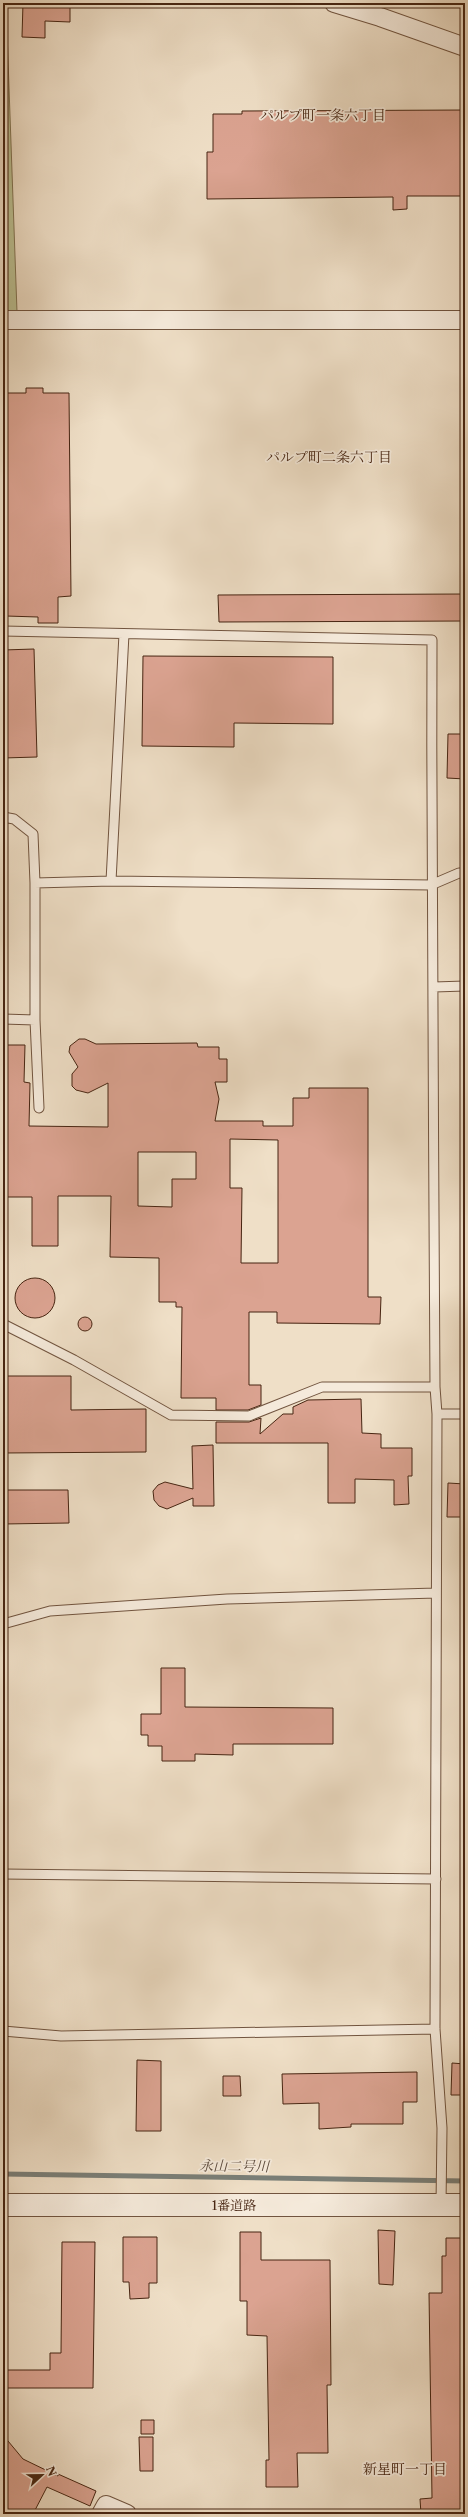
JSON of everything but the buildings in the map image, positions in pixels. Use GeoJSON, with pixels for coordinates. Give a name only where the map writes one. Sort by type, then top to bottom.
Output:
{"type":"FeatureCollection","features":[{"type":"Feature","properties":{"kind":"street"},"geometry":{"type":"LineString","coordinates":[[334,3],[380,17],[465,47]]}},
{"type":"Feature","properties":{"kind":"street"},"geometry":{"type":"LineString","coordinates":[[3,320],[465,320]]}},
{"type":"Feature","properties":{"kind":"street","name":"1番道路"},"geometry":{"type":"LineString","coordinates":[[3,2205],[441,2199],[465,2205]]}},
{"type":"Feature","properties":{"kind":"street"},"geometry":{"type":"LineString","coordinates":[[101,2514],[106,2505],[127,2514]]}},
{"type":"Feature","properties":{"kind":"lane"},"geometry":{"type":"LineString","coordinates":[[3,631],[432,640],[431,885],[434,987],[435,1387],[437,1414],[435,2029],[442,2128],[441,2199]]}},
{"type":"Feature","properties":{"kind":"lane"},"geometry":{"type":"LineString","coordinates":[[111,881],[124,634]]}},
{"type":"Feature","properties":{"kind":"lane"},"geometry":{"type":"LineString","coordinates":[[3,817],[14,819],[33,834],[35,883],[35,1020],[38,1108]]}},
{"type":"Feature","properties":{"kind":"lane"},"geometry":{"type":"LineString","coordinates":[[35,883],[111,881],[431,885],[459,873],[465,873]]}},
{"type":"Feature","properties":{"kind":"lane"},"geometry":{"type":"LineString","coordinates":[[434,987],[465,986]]}},
{"type":"Feature","properties":{"kind":"lane"},"geometry":{"type":"LineString","coordinates":[[3,1019],[35,1020]]}},
{"type":"Feature","properties":{"kind":"lane"},"geometry":{"type":"LineString","coordinates":[[3,1324],[74,1360],[171,1415],[249,1416],[322,1387],[435,1387]]}},
{"type":"Feature","properties":{"kind":"lane"},"geometry":{"type":"LineString","coordinates":[[437,1414],[465,1414]]}},
{"type":"Feature","properties":{"kind":"lane"},"geometry":{"type":"LineString","coordinates":[[3,1624],[58,1611],[227,1599],[436,1593]]}},
{"type":"Feature","properties":{"kind":"lane"},"geometry":{"type":"LineString","coordinates":[[3,1874],[436,1879]]}},
{"type":"Feature","properties":{"kind":"lane"},"geometry":{"type":"LineString","coordinates":[[3,2031],[61,2036],[435,2029]]}},
{"type":"Feature","properties":{"kind":"green space"},"geometry":{"type":"Polygon","coordinates":[[[3,3],[6,3],[17,312],[3,312],[3,3]]]}},
{"type":"Feature","properties":{"kind":"waterway","name":"永山二号川"},"geometry":{"type":"LineString","coordinates":[[3,2174],[465,2181]]}},
{"type":"Feature","properties":{"kind":"district","name":"パルプ町一条六丁目"},"geometry":{"type":"Point","coordinates":[323,115]}},
{"type":"Feature","properties":{"kind":"district","name":"パルプ町二条六丁目"},"geometry":{"type":"Point","coordinates":[329,457]}},
{"type":"Feature","properties":{"kind":"district","name":"新星町一丁目"},"geometry":{"type":"Point","coordinates":[405,2469]}}]}
